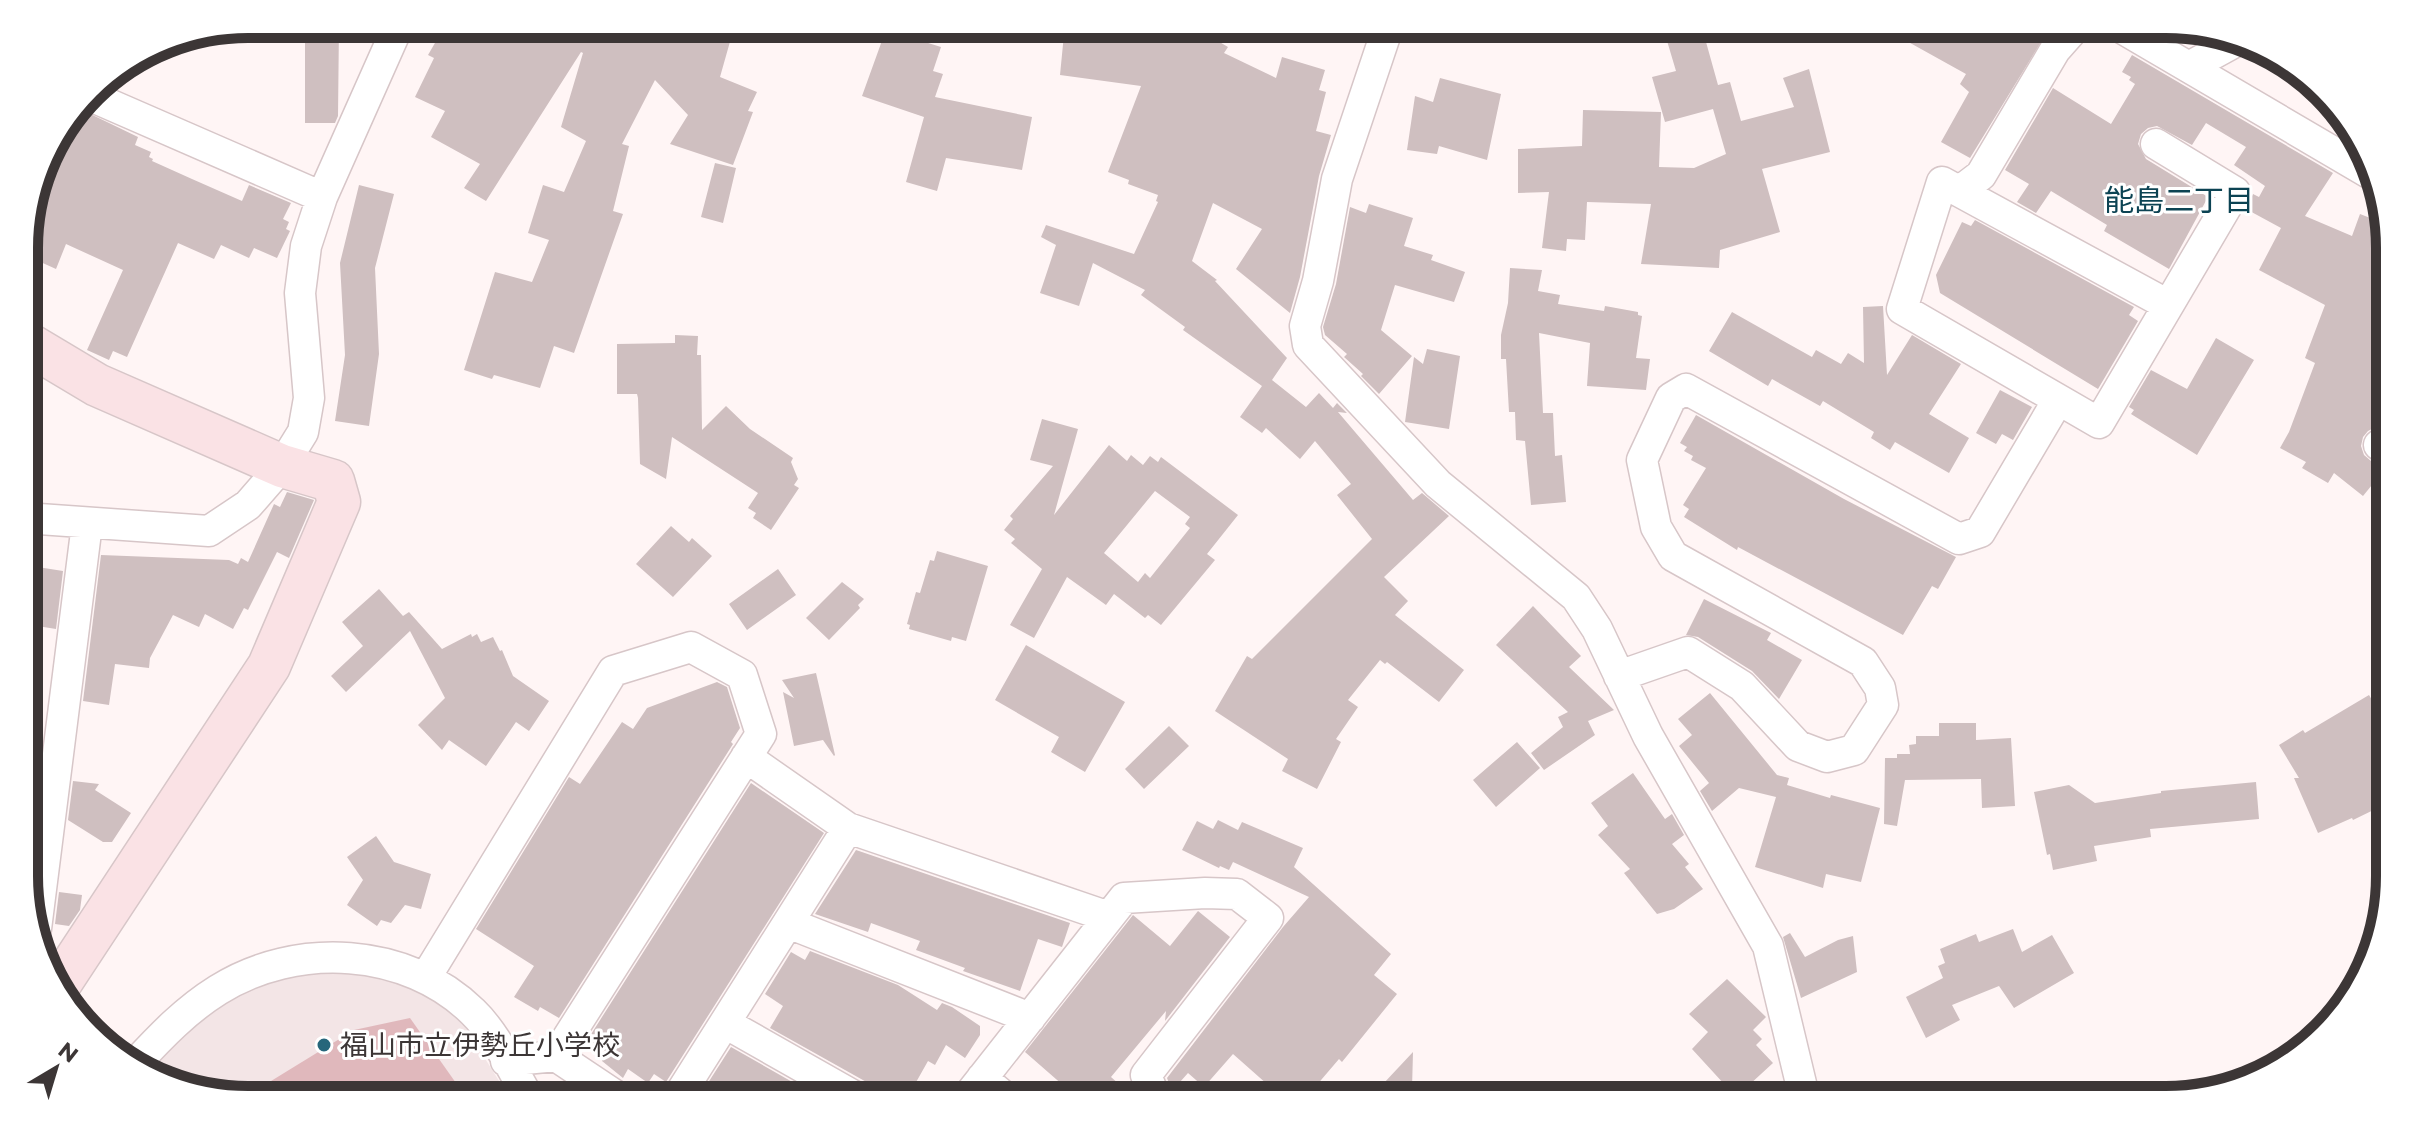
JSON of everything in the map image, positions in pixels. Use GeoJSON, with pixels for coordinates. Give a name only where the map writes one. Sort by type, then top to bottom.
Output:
{"type":"FeatureCollection","features":[{"type":"Feature","properties":{"kind":"street"},"geometry":{"type":"LineString","coordinates":[[38,519],[209,531],[248,505],[282,466],[303,432],[309,398],[300,293],[306,246],[322,197],[393,38]]}},
{"type":"Feature","properties":{"kind":"street"},"geometry":{"type":"LineString","coordinates":[[1384,38],[1337,179],[1318,281],[1305,326],[1308,345],[1438,484],[1576,597],[1597,629],[1648,736],[1768,946],[1802,1086]]}},
{"type":"Feature","properties":{"kind":"street"},"geometry":{"type":"LineString","coordinates":[[1960,191],[1981,175],[2055,50],[2066,38]]}},
{"type":"Feature","properties":{"kind":"street"},"geometry":{"type":"LineString","coordinates":[[2139,38],[2360,168]]}},
{"type":"Feature","properties":{"kind":"street"},"geometry":{"type":"LineString","coordinates":[[2189,67],[2226,47]]}},
{"type":"Feature","properties":{"kind":"street"},"geometry":{"type":"LineString","coordinates":[[99,100],[322,197]]}},
{"type":"Feature","properties":{"kind":"street"},"geometry":{"type":"LineString","coordinates":[[2156,144],[2235,192],[2099,423],[1902,309],[1942,182],[2168,305]]}},
{"type":"Feature","properties":{"kind":"street"},"geometry":{"type":"LineString","coordinates":[[38,350],[97,385],[282,466],[333,481],[339,502],[269,666],[64,977]]}},
{"type":"Feature","properties":{"kind":"street"},"geometry":{"type":"LineString","coordinates":[[1619,676],[1688,652],[1742,686],[1798,746],[1827,757],[1854,750],[1883,705],[1880,688],[1863,662],[1673,556],[1656,527],[1642,460],[1671,398],[1686,389],[1959,539],[1980,532],[2058,400]]}},
{"type":"Feature","properties":{"kind":"street"},"geometry":{"type":"LineString","coordinates":[[40,900],[87,524]]}},
{"type":"Feature","properties":{"kind":"street"},"geometry":{"type":"LineString","coordinates":[[426,977],[613,671],[691,647],[742,675],[761,734],[556,1056]]}},
{"type":"Feature","properties":{"kind":"street"},"geometry":{"type":"LineString","coordinates":[[746,757],[848,828],[1109,917]]}},
{"type":"Feature","properties":{"kind":"street"},"geometry":{"type":"LineString","coordinates":[[685,1086],[848,828]]}},
{"type":"Feature","properties":{"kind":"street"},"geometry":{"type":"LineString","coordinates":[[976,1086],[1124,898],[1237,894],[1268,918],[1146,1075],[1150,1086]]}},
{"type":"Feature","properties":{"kind":"street"},"geometry":{"type":"LineString","coordinates":[[788,923],[1030,1018]]}},
{"type":"Feature","properties":{"kind":"street"},"geometry":{"type":"LineString","coordinates":[[141,1057],[170,1025],[219,989],[272,966],[332,956],[383,963],[426,977],[474,1013],[521,1086]]}},
{"type":"Feature","properties":{"kind":"street"},"geometry":{"type":"LineString","coordinates":[[725,1023],[836,1086]]}},
{"type":"Feature","properties":{"kind":"street"},"geometry":{"type":"LineString","coordinates":[[506,1061],[556,1056],[601,1086]]}},
{"type":"Feature","properties":{"kind":"shaded area","name":"福山市立伊勢丘小学校"},"geometry":{"type":"Polygon","coordinates":[[[340,967],[398,979],[456,1012],[502,1086],[248,1086],[193,1079],[153,1063],[197,1018],[237,991],[285,971],[340,967]]]}},
{"type":"Feature","properties":{"kind":"shaded area"},"geometry":{"type":"Polygon","coordinates":[[[410,1018],[458,1086],[263,1086],[354,1030],[410,1018]]]}},
{"type":"Feature","properties":{"kind":"building"},"geometry":{"type":"Polygon","coordinates":[[[305,38],[339,38],[338,116],[335,123],[305,123],[305,38]]]}},
{"type":"Feature","properties":{"kind":"building"},"geometry":{"type":"Polygon","coordinates":[[[438,38],[731,38],[720,77],[757,92],[748,111],[753,112],[733,165],[670,144],[688,115],[655,80],[622,144],[629,146],[613,211],[623,214],[574,353],[554,346],[540,388],[464,370],[495,272],[532,282],[549,240],[528,233],[543,185],[564,192],[586,141],[561,127],[583,53],[486,201],[464,188],[480,164],[431,137],[445,111],[415,97],[434,58],[428,55],[438,38]]]}},
{"type":"Feature","properties":{"kind":"building"},"geometry":{"type":"Polygon","coordinates":[[[883,38],[912,38],[941,47],[933,71],[943,74],[935,97],[1032,117],[1022,170],[946,158],[937,191],[906,182],[924,117],[862,96],[883,38]]]}},
{"type":"Feature","properties":{"kind":"building"},"geometry":{"type":"Polygon","coordinates":[[[1064,38],[1213,38],[1228,47],[1224,53],[1276,78],[1282,57],[1325,70],[1319,90],[1326,92],[1316,131],[1331,135],[1319,176],[1290,313],[1236,269],[1262,229],[1213,203],[1192,261],[1217,280],[1287,358],[1272,380],[1306,407],[1319,393],[1333,408],[1337,403],[1347,413],[1338,412],[1413,500],[1422,493],[1449,516],[1384,577],[1408,601],[1395,615],[1464,670],[1439,702],[1387,662],[1385,664],[1380,660],[1348,700],[1358,707],[1336,739],[1341,742],[1317,789],[1282,771],[1288,759],[1215,711],[1247,656],[1252,659],[1372,539],[1337,495],[1351,484],[1315,441],[1300,459],[1266,428],[1262,433],[1240,417],[1262,386],[1183,330],[1185,327],[1141,295],[1145,290],[1093,263],[1079,306],[1040,293],[1056,245],[1041,237],[1046,225],[1134,254],[1158,202],[1158,195],[1128,184],[1129,180],[1108,172],[1141,86],[1060,75],[1064,38]]]}},
{"type":"Feature","properties":{"kind":"building"},"geometry":{"type":"Polygon","coordinates":[[[1666,38],[1705,38],[1718,85],[1730,82],[1741,121],[1794,107],[1783,78],[1809,69],[1830,152],[1762,169],[1780,232],[1720,250],[1719,268],[1641,264],[1651,204],[1587,202],[1585,240],[1567,239],[1566,251],[1542,248],[1549,192],[1518,193],[1518,149],[1582,146],[1583,110],[1661,112],[1659,167],[1694,168],[1726,154],[1713,109],[1665,122],[1652,77],[1676,71],[1666,38]]]}},
{"type":"Feature","properties":{"kind":"building"},"geometry":{"type":"Polygon","coordinates":[[[1901,38],[2043,38],[1970,158],[1941,142],[1969,92],[1960,84],[1966,74],[1901,38]]]}},
{"type":"Feature","properties":{"kind":"building"},"geometry":{"type":"Polygon","coordinates":[[[2132,55],[2333,173],[2305,216],[2352,236],[2360,214],[2374,219],[2376,427],[2363,437],[2361,446],[2364,455],[2376,461],[2376,480],[2363,496],[2334,473],[2328,483],[2302,468],[2306,462],[2280,448],[2315,363],[2305,358],[2325,305],[2259,270],[2281,228],[2246,209],[2253,194],[2259,197],[2265,186],[2234,165],[2246,147],[2206,123],[2192,145],[2157,126],[2141,134],[2138,144],[2146,159],[2208,197],[2169,269],[2104,231],[2107,225],[2051,191],[2036,213],[2017,202],[2029,184],[2005,170],[2053,88],[2111,124],[2135,84],[2129,80],[2131,77],[2122,72],[2132,55]]]}},
{"type":"Feature","properties":{"kind":"building"},"geometry":{"type":"Polygon","coordinates":[[[1440,78],[1501,94],[1487,160],[1439,146],[1437,154],[1407,150],[1415,96],[1433,102],[1440,78]]]}},
{"type":"Feature","properties":{"kind":"building"},"geometry":{"type":"Polygon","coordinates":[[[87,112],[138,137],[135,145],[151,152],[149,157],[152,161],[192,179],[242,201],[249,185],[291,203],[283,219],[289,222],[286,229],[290,231],[277,258],[254,248],[249,258],[221,245],[214,259],[178,243],[127,357],[113,351],[109,360],[87,350],[123,270],[66,244],[56,269],[38,261],[38,234],[45,193],[60,155],[87,112]]]}},
{"type":"Feature","properties":{"kind":"building"},"geometry":{"type":"Polygon","coordinates":[[[715,163],[736,168],[723,223],[701,217],[715,163]]]}},
{"type":"Feature","properties":{"kind":"building"},"geometry":{"type":"Polygon","coordinates":[[[359,185],[394,194],[375,268],[379,354],[369,426],[335,421],[345,355],[340,263],[359,185]]]}},
{"type":"Feature","properties":{"kind":"building"},"geometry":{"type":"Polygon","coordinates":[[[1369,204],[1413,218],[1404,246],[1433,255],[1431,260],[1465,272],[1454,302],[1395,285],[1381,330],[1412,356],[1379,394],[1344,357],[1347,354],[1325,335],[1323,327],[1336,284],[1350,207],[1366,213],[1369,204]]]}},
{"type":"Feature","properties":{"kind":"building"},"geometry":{"type":"Polygon","coordinates":[[[1975,220],[2134,307],[2129,315],[2138,321],[2098,389],[1940,293],[1936,275],[1962,222],[1971,226],[1975,220]]]}},
{"type":"Feature","properties":{"kind":"building"},"geometry":{"type":"Polygon","coordinates":[[[1510,268],[1542,270],[1538,291],[1560,295],[1558,304],[1604,311],[1605,306],[1638,312],[1642,316],[1636,358],[1650,359],[1646,390],[1587,386],[1590,343],[1539,333],[1543,413],[1553,413],[1555,456],[1562,455],[1566,502],[1531,505],[1525,441],[1516,440],[1515,412],[1509,412],[1506,359],[1501,359],[1510,268]]]}},
{"type":"Feature","properties":{"kind":"building"},"geometry":{"type":"Polygon","coordinates":[[[1883,306],[1887,375],[1912,335],[1961,364],[1929,414],[1969,438],[1949,473],[1895,442],[1890,450],[1871,438],[1874,432],[1823,401],[1820,406],[1772,379],[1768,386],[1709,351],[1732,312],[1812,357],[1816,350],[1841,364],[1848,353],[1864,363],[1863,307],[1883,306]]]}},
{"type":"Feature","properties":{"kind":"building"},"geometry":{"type":"Polygon","coordinates":[[[675,335],[698,336],[702,430],[726,406],[750,429],[793,458],[791,462],[798,479],[794,485],[799,488],[771,530],[753,518],[756,513],[748,508],[758,493],[672,437],[666,479],[640,464],[638,398],[637,394],[617,394],[617,344],[675,343],[675,335]]]}},
{"type":"Feature","properties":{"kind":"building"},"geometry":{"type":"Polygon","coordinates":[[[2216,338],[2254,360],[2197,455],[2131,414],[2134,410],[2129,407],[2151,370],[2187,389],[2216,338]]]}},
{"type":"Feature","properties":{"kind":"building"},"geometry":{"type":"Polygon","coordinates":[[[1427,349],[1460,356],[1449,429],[1405,422],[1414,357],[1423,364],[1427,349]]]}},
{"type":"Feature","properties":{"kind":"building"},"geometry":{"type":"Polygon","coordinates":[[[2000,390],[2032,407],[2013,440],[2002,434],[1996,444],[1976,433],[2000,390]]]}},
{"type":"Feature","properties":{"kind":"building"},"geometry":{"type":"Polygon","coordinates":[[[1696,415],[1844,499],[1956,557],[1938,589],[1932,586],[1903,635],[1738,547],[1737,550],[1684,517],[1689,509],[1683,505],[1706,468],[1691,460],[1693,456],[1684,451],[1687,447],[1680,443],[1696,415]]]}},
{"type":"Feature","properties":{"kind":"building"},"geometry":{"type":"Polygon","coordinates":[[[1042,419],[1078,429],[1054,515],[1109,445],[1127,461],[1131,455],[1143,465],[1150,456],[1158,462],[1161,457],[1238,515],[1207,554],[1215,560],[1161,625],[1148,615],[1145,618],[1114,594],[1106,605],[1067,577],[1034,638],[1010,625],[1042,569],[1011,543],[1015,539],[1004,530],[1013,519],[1010,516],[1053,466],[1030,460],[1042,419]],[[1155,491],[1104,553],[1138,582],[1145,573],[1150,578],[1190,528],[1185,524],[1190,517],[1155,491]]]}},
{"type":"Feature","properties":{"kind":"building"},"geometry":{"type":"Polygon","coordinates":[[[287,492],[314,500],[289,558],[277,552],[248,610],[244,608],[233,629],[205,614],[199,627],[173,615],[150,658],[149,668],[115,664],[109,705],[83,701],[101,555],[229,560],[238,564],[241,558],[248,562],[274,504],[280,507],[287,492]]]}},
{"type":"Feature","properties":{"kind":"building"},"geometry":{"type":"Polygon","coordinates":[[[671,526],[689,542],[692,538],[712,556],[673,597],[636,564],[671,526]]]}},
{"type":"Feature","properties":{"kind":"building"},"geometry":{"type":"Polygon","coordinates":[[[937,551],[988,566],[966,641],[952,637],[951,641],[909,629],[910,625],[907,624],[916,592],[920,593],[930,560],[934,561],[937,551]]]}},
{"type":"Feature","properties":{"kind":"building"},"geometry":{"type":"Polygon","coordinates":[[[38,567],[63,571],[56,629],[38,626],[38,567]]]}},
{"type":"Feature","properties":{"kind":"building"},"geometry":{"type":"Polygon","coordinates":[[[778,569],[796,595],[747,630],[729,604],[778,569]]]}},
{"type":"Feature","properties":{"kind":"building"},"geometry":{"type":"Polygon","coordinates":[[[842,582],[864,599],[858,605],[860,608],[829,640],[806,618],[842,582]]]}},
{"type":"Feature","properties":{"kind":"building"},"geometry":{"type":"Polygon","coordinates":[[[379,589],[403,616],[409,612],[442,649],[471,634],[472,637],[477,634],[481,642],[493,637],[513,676],[549,701],[529,731],[516,722],[486,766],[449,740],[442,750],[418,725],[445,698],[410,631],[346,692],[331,676],[363,646],[342,622],[379,589]]]}},
{"type":"Feature","properties":{"kind":"building"},"geometry":{"type":"Polygon","coordinates":[[[1704,599],[1771,633],[1767,640],[1802,660],[1779,699],[1752,671],[1698,637],[1686,635],[1704,599]]]}},
{"type":"Feature","properties":{"kind":"building"},"geometry":{"type":"Polygon","coordinates":[[[1533,606],[1581,656],[1569,667],[1614,710],[1588,721],[1595,735],[1544,770],[1531,753],[1563,727],[1558,717],[1568,712],[1496,645],[1533,606]]]}},
{"type":"Feature","properties":{"kind":"building"},"geometry":{"type":"Polygon","coordinates":[[[1026,645],[1125,702],[1085,772],[1051,752],[1059,737],[995,700],[1026,645]]]}},
{"type":"Feature","properties":{"kind":"building"},"geometry":{"type":"Polygon","coordinates":[[[816,673],[834,756],[823,740],[794,746],[783,692],[794,698],[782,680],[816,673]]]}},
{"type":"Feature","properties":{"kind":"building"},"geometry":{"type":"Polygon","coordinates":[[[717,682],[727,687],[740,728],[731,742],[733,744],[559,1018],[540,1007],[538,1011],[514,997],[534,966],[476,929],[569,777],[580,784],[622,722],[633,729],[647,708],[717,682]]]}},
{"type":"Feature","properties":{"kind":"building"},"geometry":{"type":"Polygon","coordinates":[[[1710,693],[1777,775],[1789,778],[1787,785],[1880,808],[1861,882],[1826,874],[1823,888],[1755,867],[1776,797],[1739,788],[1712,811],[1700,791],[1709,783],[1679,746],[1692,735],[1678,719],[1710,693]]]}},
{"type":"Feature","properties":{"kind":"building"},"geometry":{"type":"Polygon","coordinates":[[[2369,695],[2376,707],[2376,809],[2318,833],[2294,778],[2299,778],[2279,745],[2303,730],[2305,733],[2369,695]]]}},
{"type":"Feature","properties":{"kind":"building"},"geometry":{"type":"Polygon","coordinates":[[[1939,723],[1976,723],[1976,740],[2011,738],[2015,806],[1982,808],[1981,779],[1905,780],[1897,826],[1884,824],[1885,758],[1910,754],[1909,745],[1916,744],[1916,736],[1939,736],[1939,723]]]}},
{"type":"Feature","properties":{"kind":"building"},"geometry":{"type":"Polygon","coordinates":[[[1169,726],[1189,746],[1144,789],[1125,769],[1169,726]]]}},
{"type":"Feature","properties":{"kind":"building"},"geometry":{"type":"Polygon","coordinates":[[[1517,742],[1540,768],[1496,807],[1473,780],[1517,742]]]}},
{"type":"Feature","properties":{"kind":"building"},"geometry":{"type":"Polygon","coordinates":[[[1633,773],[1665,819],[1672,814],[1684,835],[1672,844],[1689,864],[1685,867],[1703,889],[1674,909],[1657,914],[1624,873],[1630,869],[1598,835],[1608,826],[1591,803],[1633,773]]]}},
{"type":"Feature","properties":{"kind":"building"},"geometry":{"type":"Polygon","coordinates":[[[73,781],[99,784],[95,790],[131,813],[112,842],[103,842],[68,820],[73,781]]]}},
{"type":"Feature","properties":{"kind":"building"},"geometry":{"type":"Polygon","coordinates":[[[2256,782],[2259,819],[2150,829],[2151,837],[2094,846],[2097,861],[2053,870],[2034,792],[2069,785],[2095,803],[2161,791],[2256,782]]]}},
{"type":"Feature","properties":{"kind":"building"},"geometry":{"type":"Polygon","coordinates":[[[751,783],[824,833],[666,1082],[654,1074],[648,1083],[628,1069],[623,1078],[602,1061],[608,1053],[588,1039],[751,783]]]}},
{"type":"Feature","properties":{"kind":"building"},"geometry":{"type":"Polygon","coordinates":[[[1218,820],[1238,830],[1242,822],[1303,848],[1294,867],[1391,954],[1374,975],[1397,994],[1342,1062],[1339,1059],[1316,1086],[1269,1086],[1233,1054],[1205,1086],[1188,1073],[1176,1086],[1170,1086],[1167,1078],[1309,897],[1233,862],[1229,870],[1219,868],[1182,850],[1197,821],[1213,829],[1218,820]]]}},
{"type":"Feature","properties":{"kind":"building"},"geometry":{"type":"Polygon","coordinates":[[[376,836],[394,862],[431,874],[421,909],[405,905],[391,923],[381,920],[377,926],[347,905],[363,880],[347,857],[376,836]]]}},
{"type":"Feature","properties":{"kind":"building"},"geometry":{"type":"Polygon","coordinates":[[[856,850],[1070,923],[1062,947],[1038,939],[1020,991],[916,950],[920,941],[871,923],[868,932],[815,914],[856,850]]]}},
{"type":"Feature","properties":{"kind":"building"},"geometry":{"type":"Polygon","coordinates":[[[59,892],[82,895],[80,910],[69,926],[55,924],[59,892]]]}},
{"type":"Feature","properties":{"kind":"building"},"geometry":{"type":"Polygon","coordinates":[[[1198,911],[1230,937],[1165,1021],[1166,1011],[1111,1077],[1121,1086],[1064,1086],[1025,1052],[1133,915],[1170,946],[1198,911]]]}},
{"type":"Feature","properties":{"kind":"building"},"geometry":{"type":"Polygon","coordinates":[[[2013,929],[2022,952],[2052,935],[2074,973],[2014,1008],[1999,986],[1952,1005],[1960,1020],[1926,1038],[1906,997],[1943,978],[1938,966],[1945,963],[1940,949],[1976,934],[1979,942],[2013,929]]]}},
{"type":"Feature","properties":{"kind":"building"},"geometry":{"type":"Polygon","coordinates":[[[1790,933],[1805,957],[1853,936],[1857,972],[1801,998],[1783,937],[1790,933]]]}},
{"type":"Feature","properties":{"kind":"building"},"geometry":{"type":"Polygon","coordinates":[[[810,951],[898,985],[937,1010],[942,1003],[952,1007],[980,1026],[980,1035],[965,1058],[946,1045],[935,1065],[928,1061],[914,1086],[872,1086],[770,1028],[783,1006],[765,994],[791,952],[805,960],[810,951]]]}},
{"type":"Feature","properties":{"kind":"building"},"geometry":{"type":"Polygon","coordinates":[[[1727,979],[1766,1017],[1753,1030],[1762,1039],[1756,1045],[1773,1063],[1748,1086],[1726,1086],[1692,1049],[1708,1032],[1689,1014],[1727,979]]]}},
{"type":"Feature","properties":{"kind":"building"},"geometry":{"type":"Polygon","coordinates":[[[731,1047],[799,1086],[706,1086],[731,1047]]]}},
{"type":"Feature","properties":{"kind":"building"},"geometry":{"type":"Polygon","coordinates":[[[1413,1052],[1412,1086],[1381,1086],[1413,1052]]]}},
{"type":"Feature","properties":{"kind":"place","name":"福山市立伊勢丘小学校"},"geometry":{"type":"Point","coordinates":[324,1045]}},
{"type":"Feature","properties":{"kind":"district","name":"能島二丁目"},"geometry":{"type":"Point","coordinates":[2179,200]}}]}
